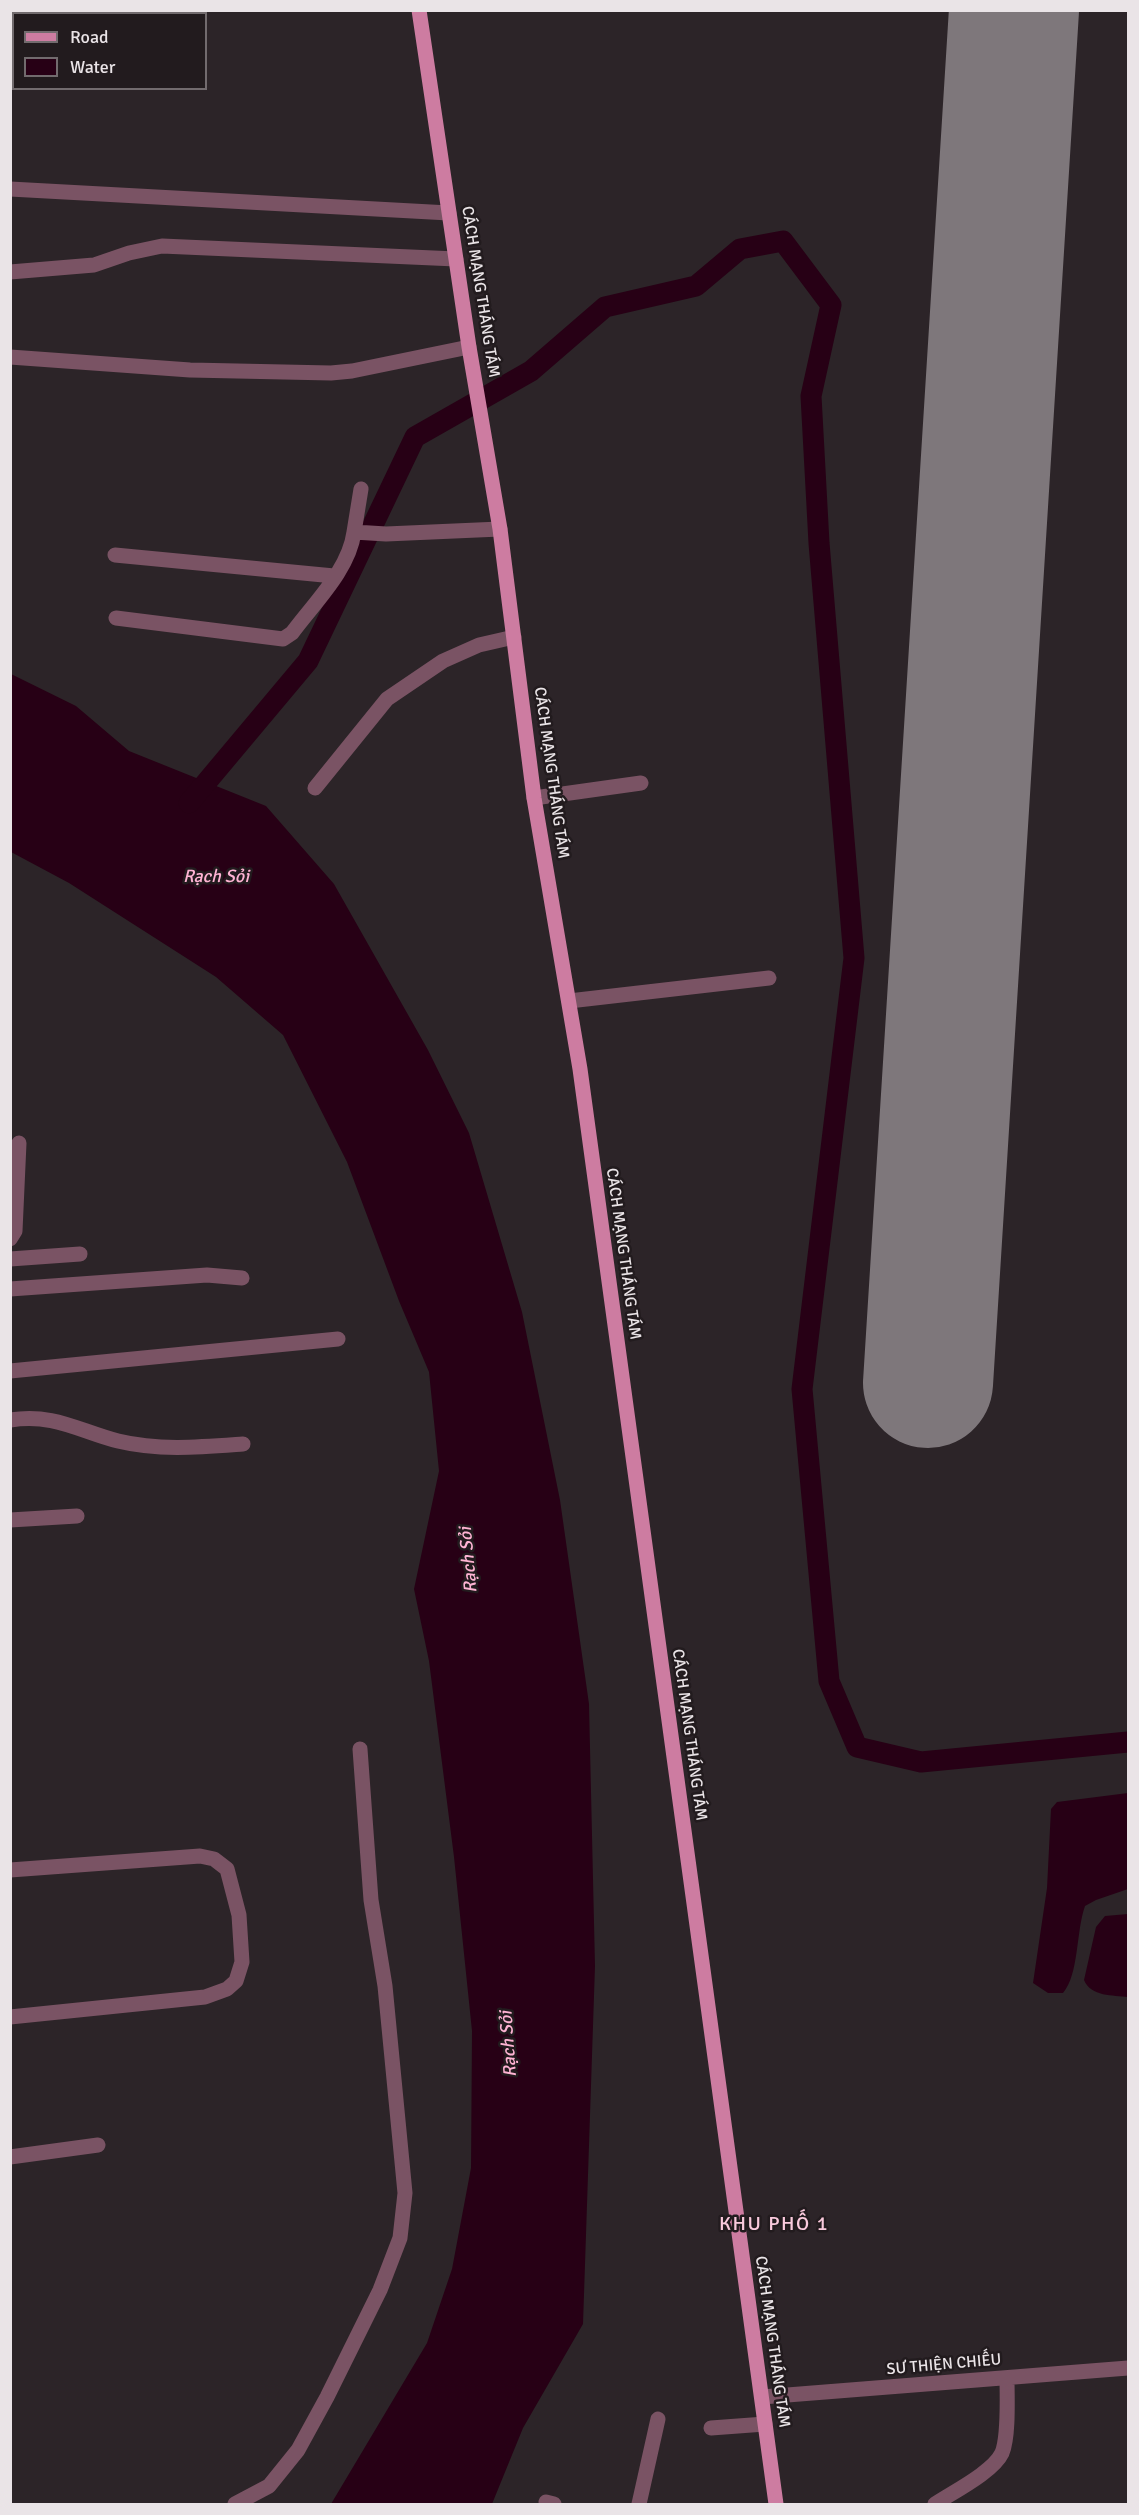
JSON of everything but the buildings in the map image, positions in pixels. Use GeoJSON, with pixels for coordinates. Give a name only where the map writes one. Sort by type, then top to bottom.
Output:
{"type":"FeatureCollection","features":[{"type":"Feature","properties":{"kind":"main road","name":"CÁCH MẠNG THÁNG TÁM"},"geometry":{"type":"LineString","coordinates":[[419,10],[470,352],[500,529],[534,798],[582,1081],[776,2505]]}},
{"type":"Feature","properties":{"kind":"street"},"geometry":{"type":"LineString","coordinates":[[10,189],[449,213]]}},
{"type":"Feature","properties":{"kind":"street"},"geometry":{"type":"LineString","coordinates":[[10,272],[94,265],[162,246],[456,259]]}},
{"type":"Feature","properties":{"kind":"street"},"geometry":{"type":"LineString","coordinates":[[10,357],[190,370],[331,373],[470,352]]}},
{"type":"Feature","properties":{"kind":"street"},"geometry":{"type":"LineString","coordinates":[[116,618],[283,639],[292,633],[334,576],[360,533],[361,489]]}},
{"type":"Feature","properties":{"kind":"street"},"geometry":{"type":"LineString","coordinates":[[360,533],[500,529]]}},
{"type":"Feature","properties":{"kind":"street"},"geometry":{"type":"LineString","coordinates":[[115,555],[334,576]]}},
{"type":"Feature","properties":{"kind":"street"},"geometry":{"type":"LineString","coordinates":[[315,788],[387,699],[443,661],[479,645],[514,637]]}},
{"type":"Feature","properties":{"kind":"street"},"geometry":{"type":"LineString","coordinates":[[534,798],[640,783]]}},
{"type":"Feature","properties":{"kind":"street"},"geometry":{"type":"LineString","coordinates":[[569,1001],[769,978]]}},
{"type":"Feature","properties":{"kind":"street"},"geometry":{"type":"LineString","coordinates":[[10,1239],[15,1231],[20,1143]]}},
{"type":"Feature","properties":{"kind":"street"},"geometry":{"type":"LineString","coordinates":[[10,1259],[80,1254]]}},
{"type":"Feature","properties":{"kind":"street"},"geometry":{"type":"LineString","coordinates":[[10,1289],[207,1275],[242,1278]]}},
{"type":"Feature","properties":{"kind":"street"},"geometry":{"type":"LineString","coordinates":[[10,1371],[338,1339]]}},
{"type":"Feature","properties":{"kind":"street"},"geometry":{"type":"LineString","coordinates":[[10,1420],[52,1419],[118,1441],[156,1447],[243,1444]]}},
{"type":"Feature","properties":{"kind":"street"},"geometry":{"type":"LineString","coordinates":[[10,1520],[77,1516]]}},
{"type":"Feature","properties":{"kind":"street"},"geometry":{"type":"LineString","coordinates":[[235,2505],[269,2486],[298,2450],[380,2290],[400,2238],[405,2193],[386,1986],[371,1900],[360,1749]]}},
{"type":"Feature","properties":{"kind":"street"},"geometry":{"type":"LineString","coordinates":[[10,1870],[200,1856],[214,1860],[227,1869],[239,1915],[242,1962],[236,1981],[227,1989],[205,1997],[10,2017]]}},
{"type":"Feature","properties":{"kind":"street"},"geometry":{"type":"LineString","coordinates":[[10,2157],[98,2145]]}},
{"type":"Feature","properties":{"kind":"street","name":"SƯ THIỆN CHIẾU"},"geometry":{"type":"LineString","coordinates":[[762,2397],[1128,2368]]}},
{"type":"Feature","properties":{"kind":"street"},"geometry":{"type":"LineString","coordinates":[[935,2504],[988,2469],[1002,2453],[1006,2424],[1007,2378]]}},
{"type":"Feature","properties":{"kind":"street"},"geometry":{"type":"LineString","coordinates":[[639,2505],[658,2419]]}},
{"type":"Feature","properties":{"kind":"street"},"geometry":{"type":"LineString","coordinates":[[711,2428],[765,2424]]}},
{"type":"Feature","properties":{"kind":"water","name":"Rạch Sỏi"},"geometry":{"type":"Polygon","coordinates":[[[11,674],[76,706],[129,751],[266,806],[334,884],[428,1050],[469,1133],[522,1312],[560,1500],[589,1704],[595,1966],[583,2324],[523,2428],[492,2504],[331,2504],[427,2343],[452,2269],[471,2168],[472,2031],[454,1857],[429,1661],[414,1589],[439,1471],[429,1372],[399,1301],[347,1162],[283,1035],[216,977],[69,883],[11,852],[11,674]]]}},
{"type":"Feature","properties":{"kind":"water"},"geometry":{"type":"Polygon","coordinates":[[[1128,1793],[1128,1889],[1085,1906],[1075,1964],[1068,1985],[1063,1993],[1048,1993],[1033,1983],[1047,1888],[1051,1809],[1057,1802],[1128,1793]]]}},
{"type":"Feature","properties":{"kind":"water"},"geometry":{"type":"Polygon","coordinates":[[[1128,1914],[1128,1997],[1092,1990],[1084,1980],[1096,1927],[1105,1916],[1128,1914]]]}},
{"type":"Feature","properties":{"kind":"waterway"},"geometry":{"type":"LineString","coordinates":[[189,803],[308,661],[415,437],[531,371],[605,307],[696,286],[740,249],[783,241],[831,305],[811,396],[819,543],[854,958],[802,1389],[829,1681],[857,1747],[921,1762],[1128,1742]]}},
{"type":"Feature","properties":{"kind":"runway"},"geometry":{"type":"LineString","coordinates":[[928,1383],[1014,10]]}},
{"type":"Feature","properties":{"kind":"district","name":"KHU PHỐ 1"},"geometry":{"type":"Point","coordinates":[774,2225]}}]}
